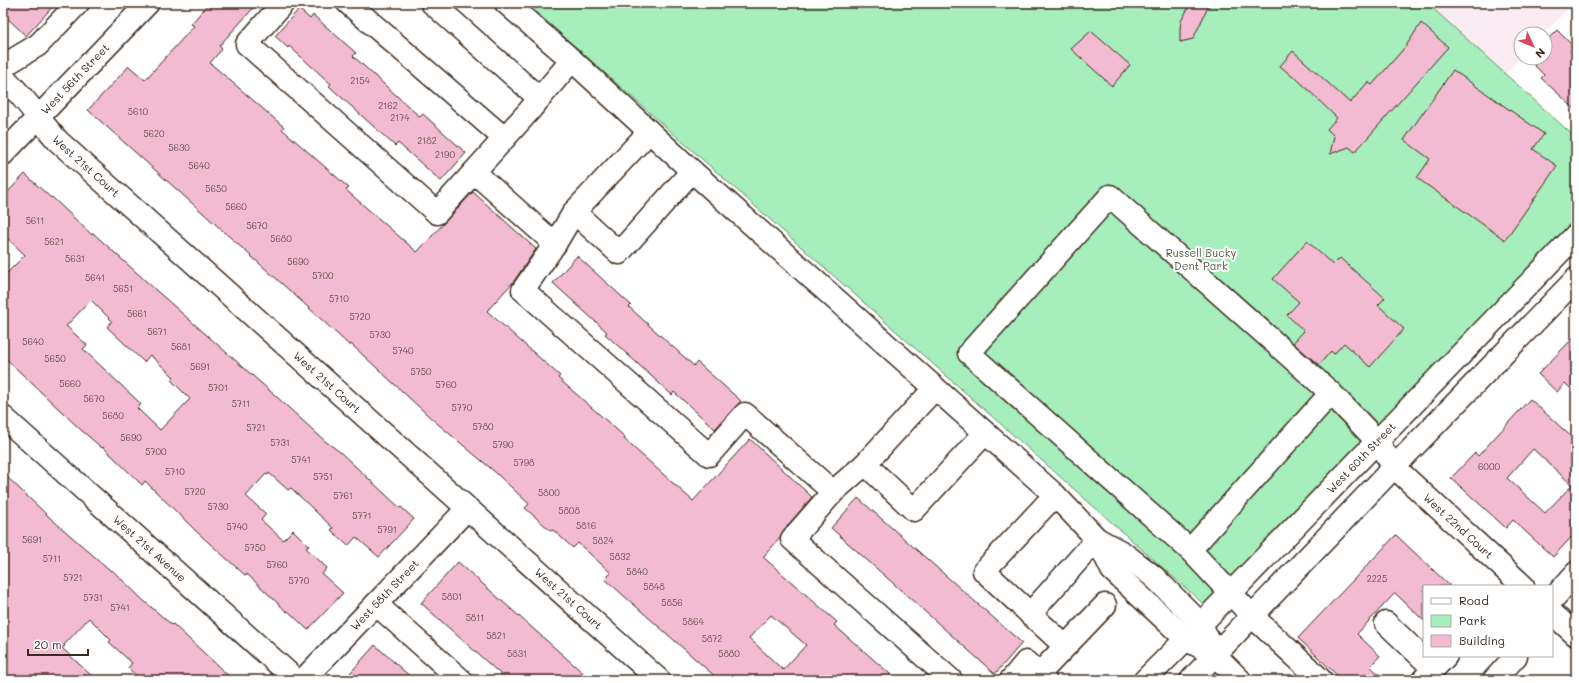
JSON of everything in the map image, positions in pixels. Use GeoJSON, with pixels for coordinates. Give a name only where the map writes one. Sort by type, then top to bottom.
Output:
{"type":"FeatureCollection","features":[{"type":"Feature","properties":{"kind":"street"},"geometry":{"type":"LineString","coordinates":[[3,66],[38,45],[78,3]]}},
{"type":"Feature","properties":{"kind":"street","name":"West 56th Street"},"geometry":{"type":"LineString","coordinates":[[3,154],[148,3]]}},
{"type":"Feature","properties":{"kind":"street"},"geometry":{"type":"LineString","coordinates":[[283,3],[247,44],[437,213],[572,60]]}},
{"type":"Feature","properties":{"kind":"street"},"geometry":{"type":"LineString","coordinates":[[348,3],[504,138]]}},
{"type":"Feature","properties":{"kind":"street"},"geometry":{"type":"LineString","coordinates":[[432,3],[539,98]]}},
{"type":"Feature","properties":{"kind":"street"},"geometry":{"type":"LineString","coordinates":[[506,3],[572,60],[692,171],[1055,495],[1097,539],[1112,570],[1186,639],[1215,655],[1240,680]]}},
{"type":"Feature","properties":{"kind":"street","name":"West 21st Court"},"geometry":{"type":"LineString","coordinates":[[3,77],[17,91],[38,118],[64,146],[659,680]]}},
{"type":"Feature","properties":{"kind":"street"},"geometry":{"type":"LineString","coordinates":[[650,132],[574,212],[555,244],[523,290],[709,455],[745,414],[834,492]]}},
{"type":"Feature","properties":{"kind":"street"},"geometry":{"type":"LineString","coordinates":[[574,212],[619,253],[692,171]]}},
{"type":"Feature","properties":{"kind":"street"},"geometry":{"type":"LineString","coordinates":[[474,172],[555,244]]}},
{"type":"Feature","properties":{"kind":"street","name":"West 22nd Court"},"geometry":{"type":"LineString","coordinates":[[1190,550],[969,353],[1110,196],[1330,393],[1377,441],[1394,467],[1517,584]]}},
{"type":"Feature","properties":{"kind":"street","name":"West 60th Street"},"geometry":{"type":"LineString","coordinates":[[1145,680],[1201,624],[1576,235]]}},
{"type":"Feature","properties":{"kind":"street"},"geometry":{"type":"LineString","coordinates":[[1191,680],[1253,617],[1394,467],[1575,282],[1551,261]]}},
{"type":"Feature","properties":{"kind":"street"},"geometry":{"type":"LineString","coordinates":[[935,388],[865,464],[834,492],[792,539],[951,680]]}},
{"type":"Feature","properties":{"kind":"street"},"geometry":{"type":"LineString","coordinates":[[1321,680],[1253,617],[1190,550],[1330,393]]}},
{"type":"Feature","properties":{"kind":"street","name":"West 21st Avenue"},"geometry":{"type":"LineString","coordinates":[[3,418],[296,680]]}},
{"type":"Feature","properties":{"kind":"street"},"geometry":{"type":"LineString","coordinates":[[865,464],[914,510],[985,433]]}},
{"type":"Feature","properties":{"kind":"street"},"geometry":{"type":"LineString","coordinates":[[1055,495],[984,572],[1065,646]]}},
{"type":"Feature","properties":{"kind":"street","name":"West 58th Street"},"geometry":{"type":"LineString","coordinates":[[302,680],[468,509]]}},
{"type":"Feature","properties":{"kind":"street"},"geometry":{"type":"LineString","coordinates":[[1030,614],[1097,539]]}},
{"type":"Feature","properties":{"kind":"street"},"geometry":{"type":"LineString","coordinates":[[1097,539],[1123,553],[1154,577],[1201,624],[1215,655]]}},
{"type":"Feature","properties":{"kind":"street"},"geometry":{"type":"LineString","coordinates":[[1576,573],[1553,612],[1576,635]]}},
{"type":"Feature","properties":{"kind":"street"},"geometry":{"type":"LineString","coordinates":[[376,604],[461,680]]}},
{"type":"Feature","properties":{"kind":"street"},"geometry":{"type":"LineString","coordinates":[[1011,680],[1026,662],[1042,677],[1065,646],[1105,605]]}},
{"type":"Feature","properties":{"kind":"street"},"geometry":{"type":"LineString","coordinates":[[1386,623],[1434,668]]}},
{"type":"Feature","properties":{"kind":"street"},"geometry":{"type":"LineString","coordinates":[[1494,680],[1515,657]]}},
{"type":"Feature","properties":{"kind":"shaded area"},"geometry":{"type":"Polygon","coordinates":[[[1427,3],[1573,3],[1551,26],[1513,26],[1513,66],[1505,74],[1427,3]]]}},
{"type":"Feature","properties":{"kind":"green space","name":"Russell Bucky Dent Park"},"geometry":{"type":"Polygon","coordinates":[[[526,3],[1427,3],[1576,138],[1576,234],[1217,616],[526,3]]]}},
{"type":"Feature","properties":{"kind":"building"},"geometry":{"type":"Polygon","coordinates":[[[8,3],[56,3],[26,36],[3,14],[3,8],[8,3]]]}},
{"type":"Feature","properties":{"kind":"building"},"geometry":{"type":"Polygon","coordinates":[[[209,3],[258,3],[219,46],[222,49],[210,63],[284,127],[282,129],[349,188],[346,190],[417,252],[473,192],[536,249],[514,281],[487,311],[560,376],[558,378],[625,437],[624,439],[693,501],[750,439],[812,497],[763,557],[837,622],[834,625],[897,680],[719,680],[605,579],[611,573],[578,543],[573,548],[553,530],[551,531],[525,508],[529,504],[495,472],[432,419],[351,344],[350,346],[88,110],[129,66],[145,80],[194,26],[191,24],[209,3]],[[771,615],[749,638],[783,670],[806,645],[771,615]]]}},
{"type":"Feature","properties":{"kind":"building"},"geometry":{"type":"Polygon","coordinates":[[[1191,3],[1210,3],[1193,39],[1180,42],[1181,21],[1191,3]]]}},
{"type":"Feature","properties":{"kind":"building"},"geometry":{"type":"Polygon","coordinates":[[[299,9],[310,19],[313,15],[356,53],[353,56],[420,117],[423,114],[466,153],[441,181],[398,143],[395,146],[329,86],[331,84],[289,46],[288,48],[275,36],[299,9]]]}},
{"type":"Feature","properties":{"kind":"building"},"geometry":{"type":"Polygon","coordinates":[[[1421,23],[1448,47],[1355,152],[1349,147],[1330,154],[1334,136],[1327,129],[1337,118],[1295,77],[1294,78],[1280,66],[1293,51],[1350,103],[1368,82],[1372,85],[1406,46],[1421,23]]]}},
{"type":"Feature","properties":{"kind":"building"},"geometry":{"type":"Polygon","coordinates":[[[1557,30],[1574,47],[1570,51],[1576,57],[1576,110],[1541,78],[1544,75],[1535,66],[1553,66],[1553,34],[1557,30]]]}},
{"type":"Feature","properties":{"kind":"building"},"geometry":{"type":"Polygon","coordinates":[[[1091,31],[1130,65],[1112,86],[1071,49],[1091,31]]]}},
{"type":"Feature","properties":{"kind":"building"},"geometry":{"type":"Polygon","coordinates":[[[1453,70],[1544,134],[1533,149],[1557,166],[1505,240],[1417,178],[1430,159],[1404,140],[1453,70]]]}},
{"type":"Feature","properties":{"kind":"building"},"geometry":{"type":"Polygon","coordinates":[[[25,174],[414,519],[379,557],[356,537],[348,546],[331,530],[333,528],[291,488],[288,490],[269,473],[268,475],[266,474],[246,496],[266,514],[261,520],[283,540],[293,530],[309,546],[306,548],[327,568],[322,574],[343,593],[308,630],[247,574],[246,576],[198,533],[145,481],[142,485],[103,447],[102,448],[81,430],[3,356],[3,277],[25,255],[3,234],[3,197],[25,174]],[[91,300],[66,326],[87,345],[83,349],[141,404],[137,408],[160,430],[190,399],[171,380],[174,377],[150,355],[144,362],[107,327],[112,321],[91,300]]]}},
{"type":"Feature","properties":{"kind":"building"},"geometry":{"type":"Polygon","coordinates":[[[1307,241],[1333,265],[1340,258],[1385,298],[1378,305],[1404,329],[1370,367],[1344,343],[1334,354],[1331,351],[1319,365],[1293,343],[1304,331],[1287,315],[1299,302],[1273,279],[1307,241]]]}},
{"type":"Feature","properties":{"kind":"building"},"geometry":{"type":"Polygon","coordinates":[[[577,256],[631,305],[629,307],[694,366],[697,362],[741,401],[715,429],[674,392],[672,395],[605,334],[607,332],[553,283],[577,256]]]}},
{"type":"Feature","properties":{"kind":"building"},"geometry":{"type":"Polygon","coordinates":[[[1576,335],[1576,394],[1565,383],[1557,392],[1538,374],[1576,335]]]}},
{"type":"Feature","properties":{"kind":"building"},"geometry":{"type":"Polygon","coordinates":[[[1530,399],[1576,441],[1576,532],[1553,557],[1513,520],[1506,528],[1451,478],[1475,453],[1478,456],[1530,399]],[[1533,449],[1507,478],[1545,513],[1572,485],[1533,449]]]}},
{"type":"Feature","properties":{"kind":"building"},"geometry":{"type":"Polygon","coordinates":[[[3,473],[48,516],[111,571],[112,570],[144,601],[172,625],[173,624],[233,680],[141,680],[128,668],[132,663],[109,642],[111,640],[89,618],[62,648],[96,680],[3,680],[3,473]]]}},
{"type":"Feature","properties":{"kind":"building"},"geometry":{"type":"Polygon","coordinates":[[[858,498],[1022,643],[995,674],[831,528],[858,498]]]}},
{"type":"Feature","properties":{"kind":"building"},"geometry":{"type":"Polygon","coordinates":[[[1396,535],[1449,585],[1423,585],[1423,620],[1395,593],[1357,634],[1380,656],[1370,666],[1385,680],[1342,680],[1298,638],[1396,535]]]}},
{"type":"Feature","properties":{"kind":"building"},"geometry":{"type":"Polygon","coordinates":[[[458,562],[591,680],[507,680],[421,603],[458,562]]]}},
{"type":"Feature","properties":{"kind":"building"},"geometry":{"type":"Polygon","coordinates":[[[375,645],[414,680],[344,680],[375,645]]]}}]}
